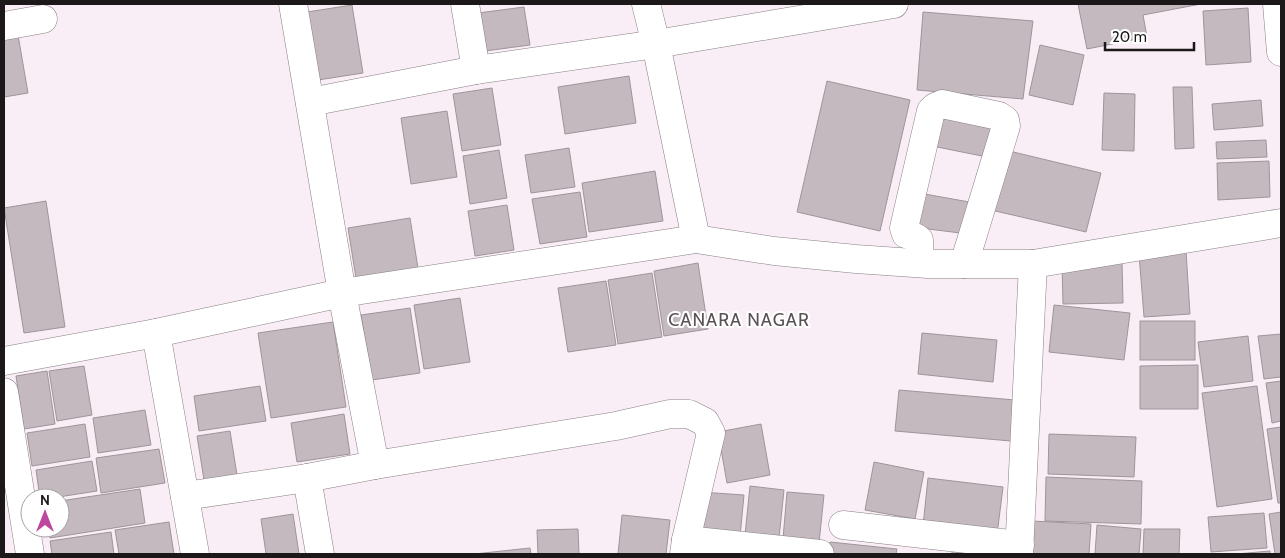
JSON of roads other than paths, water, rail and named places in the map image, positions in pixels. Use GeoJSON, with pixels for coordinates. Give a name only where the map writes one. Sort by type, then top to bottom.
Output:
{"type":"FeatureCollection","features":[{"type":"Feature","properties":{"kind":"street"},"geometry":{"type":"LineString","coordinates":[[293,4],[342,294],[375,465]]}},
{"type":"Feature","properties":{"kind":"street"},"geometry":{"type":"LineString","coordinates":[[466,4],[476,70]]}},
{"type":"Feature","properties":{"kind":"street"},"geometry":{"type":"LineString","coordinates":[[646,4],[696,239]]}},
{"type":"Feature","properties":{"kind":"street"},"geometry":{"type":"LineString","coordinates":[[310,102],[476,70],[656,44],[853,7],[894,4]]}},
{"type":"Feature","properties":{"kind":"street"},"geometry":{"type":"LineString","coordinates":[[1278,5],[1281,52]]}},
{"type":"Feature","properties":{"kind":"street"},"geometry":{"type":"LineString","coordinates":[[4,26],[43,19]]}},
{"type":"Feature","properties":{"kind":"street"},"geometry":{"type":"LineString","coordinates":[[920,263],[919,240],[906,234],[904,228],[931,111],[942,104],[999,116],[1004,120],[1006,126],[964,264]]}},
{"type":"Feature","properties":{"kind":"street"},"geometry":{"type":"LineString","coordinates":[[4,361],[156,334],[342,294],[696,239],[783,252],[856,259],[920,263],[1033,264],[1281,223]]}},
{"type":"Feature","properties":{"kind":"street"},"geometry":{"type":"LineString","coordinates":[[843,525],[1019,550],[1033,264]]}},
{"type":"Feature","properties":{"kind":"street"},"geometry":{"type":"LineString","coordinates":[[156,334],[195,554]]}},
{"type":"Feature","properties":{"kind":"street"},"geometry":{"type":"LineString","coordinates":[[4,392],[15,530],[30,554]]}},
{"type":"Feature","properties":{"kind":"street"},"geometry":{"type":"LineString","coordinates":[[185,496],[306,478],[616,426],[670,414],[689,414],[705,422],[711,432],[685,547],[820,554]]}},
{"type":"Feature","properties":{"kind":"street"},"geometry":{"type":"LineString","coordinates":[[306,478],[320,554]]}},
{"type":"Feature","properties":{"kind":"district","name":"CANARA NAGAR"},"geometry":{"type":"Point","coordinates":[739,320]}}]}
